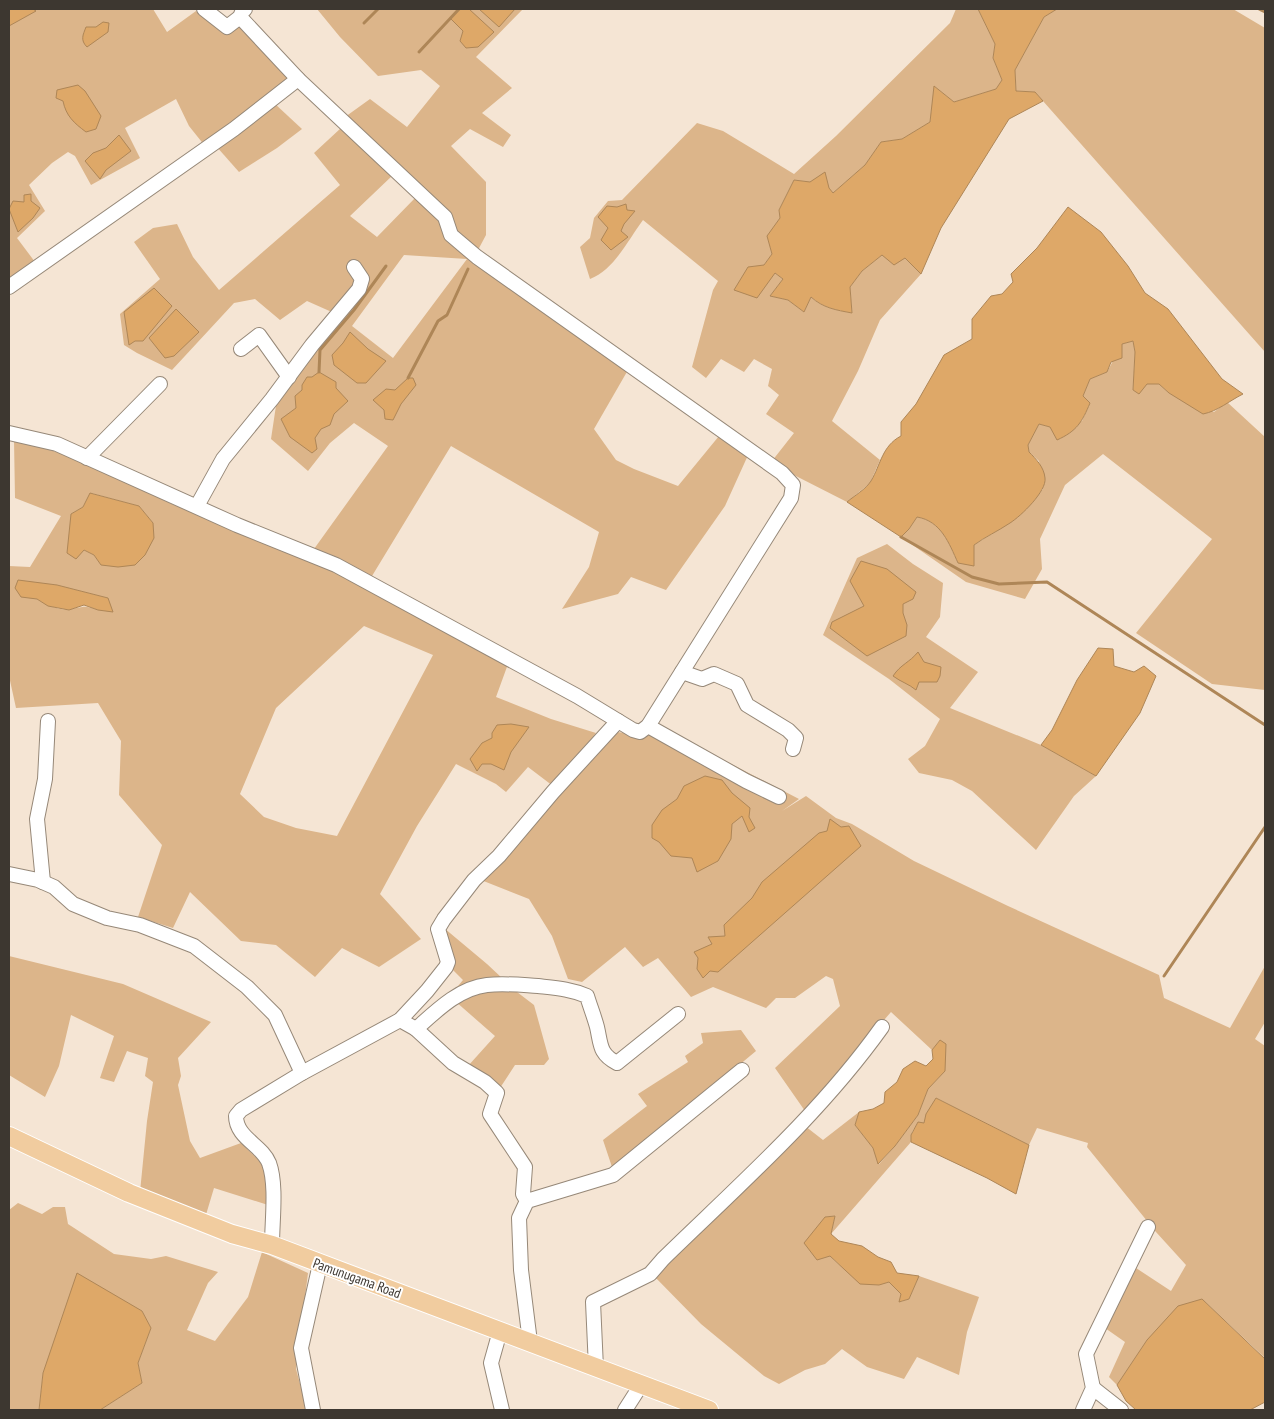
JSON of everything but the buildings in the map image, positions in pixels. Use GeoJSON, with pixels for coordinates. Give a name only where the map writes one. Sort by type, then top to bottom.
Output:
{"type":"FeatureCollection","features":[{"type":"Feature","properties":{"kind":"main road","name":"Pamunugama Road"},"geometry":{"type":"LineString","coordinates":[[9,1136],[129,1193],[232,1234],[272,1245],[709,1410]]}},
{"type":"Feature","properties":{"kind":"street"},"geometry":{"type":"LineString","coordinates":[[9,433],[57,444],[237,525],[336,565],[640,732],[648,726],[791,498],[794,485],[770,465],[477,257],[451,235],[445,217],[298,79],[243,13],[227,27],[204,9]]}},
{"type":"Feature","properties":{"kind":"street"},"geometry":{"type":"LineString","coordinates":[[9,287],[234,129],[298,79]]}},
{"type":"Feature","properties":{"kind":"street"},"geometry":{"type":"LineString","coordinates":[[197,506],[223,459],[312,346],[360,289],[362,279],[354,267]]}},
{"type":"Feature","properties":{"kind":"street"},"geometry":{"type":"LineString","coordinates":[[241,349],[258,335],[289,377]]}},
{"type":"Feature","properties":{"kind":"street"},"geometry":{"type":"LineString","coordinates":[[87,458],[160,384]]}},
{"type":"Feature","properties":{"kind":"street"},"geometry":{"type":"LineString","coordinates":[[682,672],[702,679],[714,674],[737,684],[747,705],[788,730],[796,738],[793,749]]}},
{"type":"Feature","properties":{"kind":"street"},"geometry":{"type":"LineString","coordinates":[[43,882],[37,819],[45,779],[48,721]]}},
{"type":"Feature","properties":{"kind":"street"},"geometry":{"type":"LineString","coordinates":[[272,1245],[272,1183],[268,1162],[236,1124],[236,1116],[241,1110],[302,1073],[343,1053],[400,1020],[446,967],[448,962],[438,929],[444,919],[474,880],[499,856],[553,792],[618,721]]}},
{"type":"Feature","properties":{"kind":"street"},"geometry":{"type":"LineString","coordinates":[[648,726],[746,782],[779,797]]}},
{"type":"Feature","properties":{"kind":"street"},"geometry":{"type":"LineString","coordinates":[[9,874],[43,882],[54,887],[73,904],[106,918],[140,925],[194,946],[247,987],[275,1015],[302,1073]]}},
{"type":"Feature","properties":{"kind":"street"},"geometry":{"type":"LineString","coordinates":[[416,1029],[439,1008],[466,992],[486,985],[516,984],[571,989],[587,996],[597,1027],[599,1044],[608,1059],[617,1063],[678,1014]]}},
{"type":"Feature","properties":{"kind":"street"},"geometry":{"type":"LineString","coordinates":[[400,1020],[416,1029],[453,1064],[485,1082],[497,1093],[490,1114],[525,1166],[523,1194],[527,1202]]}},
{"type":"Feature","properties":{"kind":"street"},"geometry":{"type":"LineString","coordinates":[[596,1368],[593,1302],[650,1274],[796,1129],[857,1062],[882,1028]]}},
{"type":"Feature","properties":{"kind":"street"},"geometry":{"type":"LineString","coordinates":[[530,1342],[521,1270],[519,1218],[527,1202],[613,1175],[742,1070]]}},
{"type":"Feature","properties":{"kind":"street"},"geometry":{"type":"LineString","coordinates":[[1083,1410],[1093,1388],[1086,1354],[1148,1227]]}},
{"type":"Feature","properties":{"kind":"street"},"geometry":{"type":"LineString","coordinates":[[314,1410],[301,1348],[320,1264]]}},
{"type":"Feature","properties":{"kind":"street"},"geometry":{"type":"LineString","coordinates":[[500,1331],[491,1363],[502,1410]]}},
{"type":"Feature","properties":{"kind":"street"},"geometry":{"type":"LineString","coordinates":[[625,1410],[641,1385]]}},
{"type":"Feature","properties":{"kind":"street"},"geometry":{"type":"LineString","coordinates":[[1093,1388],[1121,1410]]}},
{"type":"Feature","properties":{"kind":"shaded area"},"geometry":{"type":"Polygon","coordinates":[[[9,9],[153,9],[167,32],[196,11],[220,28],[239,25],[289,79],[205,146],[189,126],[176,99],[125,128],[140,158],[91,185],[75,156],[68,152],[52,163],[29,185],[45,211],[17,238],[35,262],[9,282],[9,9]]]}},
{"type":"Feature","properties":{"kind":"shaded area"},"geometry":{"type":"Polygon","coordinates":[[[9,9],[33,9],[36,11],[9,26],[9,9]]]}},
{"type":"Feature","properties":{"kind":"shaded area"},"geometry":{"type":"Polygon","coordinates":[[[317,9],[523,9],[476,57],[512,88],[482,113],[511,135],[503,147],[470,129],[451,146],[486,182],[486,235],[478,250],[455,230],[345,117],[370,99],[407,127],[440,86],[421,70],[378,76],[340,37],[317,9]]]}},
{"type":"Feature","properties":{"kind":"shaded area"},"geometry":{"type":"Polygon","coordinates":[[[459,9],[469,9],[494,32],[478,47],[466,48],[460,41],[463,31],[450,18],[459,9]]]}},
{"type":"Feature","properties":{"kind":"shaded area"},"geometry":{"type":"Polygon","coordinates":[[[479,9],[515,9],[499,27],[479,9]]]}},
{"type":"Feature","properties":{"kind":"shaded area"},"geometry":{"type":"Polygon","coordinates":[[[956,9],[978,9],[995,44],[993,58],[1002,80],[996,89],[954,102],[935,87],[930,122],[902,139],[881,142],[865,165],[833,193],[820,185],[794,180],[779,210],[780,218],[768,236],[772,254],[764,265],[783,279],[770,296],[788,300],[804,312],[811,297],[815,301],[835,310],[852,313],[850,287],[862,271],[882,255],[905,258],[921,274],[880,320],[858,371],[832,421],[880,460],[870,483],[847,502],[792,474],[772,461],[794,433],[766,414],[779,395],[768,386],[772,369],[754,359],[744,372],[721,359],[706,378],[692,367],[713,290],[718,281],[643,220],[613,262],[599,275],[590,279],[580,247],[590,238],[594,218],[608,201],[622,200],[697,123],[723,131],[794,174],[836,136],[950,23],[956,9]]]}},
{"type":"Feature","properties":{"kind":"shaded area"},"geometry":{"type":"Polygon","coordinates":[[[978,9],[1057,9],[1044,17],[1015,70],[1016,91],[1035,92],[1043,101],[1009,119],[941,228],[921,274],[905,258],[894,265],[882,255],[862,271],[850,287],[852,313],[835,310],[811,297],[804,312],[788,300],[770,296],[783,279],[775,273],[757,298],[734,290],[748,267],[764,265],[772,254],[767,236],[780,218],[779,210],[794,180],[810,182],[825,172],[829,188],[833,193],[865,165],[881,142],[902,139],[930,122],[934,86],[954,102],[996,89],[1002,80],[993,58],[995,44],[978,9]]]}},
{"type":"Feature","properties":{"kind":"shaded area"},"geometry":{"type":"Polygon","coordinates":[[[1057,9],[1233,9],[1265,28],[1265,352],[1035,92],[1016,91],[1015,70],[1044,17],[1057,9]]]}},
{"type":"Feature","properties":{"kind":"shaded area"},"geometry":{"type":"Polygon","coordinates":[[[103,22],[109,23],[108,32],[87,47],[83,40],[86,27],[96,27],[103,22]]]}},
{"type":"Feature","properties":{"kind":"shaded area"},"geometry":{"type":"Polygon","coordinates":[[[78,85],[85,91],[101,116],[96,129],[86,132],[71,119],[63,101],[56,98],[57,90],[78,85]]]}},
{"type":"Feature","properties":{"kind":"shaded area"},"geometry":{"type":"Polygon","coordinates":[[[274,103],[302,129],[277,148],[239,172],[216,146],[274,103]]]}},
{"type":"Feature","properties":{"kind":"shaded area"},"geometry":{"type":"Polygon","coordinates":[[[341,128],[393,175],[350,216],[377,237],[416,197],[469,254],[468,259],[628,370],[594,429],[616,460],[678,486],[719,436],[749,453],[725,506],[666,590],[631,577],[618,594],[562,609],[589,567],[599,532],[451,446],[372,576],[314,549],[388,446],[354,423],[330,443],[308,471],[271,439],[277,399],[343,317],[307,301],[280,320],[255,299],[234,303],[172,370],[124,345],[120,314],[160,279],[134,242],[153,228],[177,224],[193,257],[219,290],[340,185],[314,153],[341,128]],[[404,255],[352,326],[393,358],[467,259],[404,255]]]}},
{"type":"Feature","properties":{"kind":"shaded area"},"geometry":{"type":"Polygon","coordinates":[[[119,135],[131,151],[106,170],[100,179],[85,161],[93,153],[106,148],[119,135]]]}},
{"type":"Feature","properties":{"kind":"shaded area"},"geometry":{"type":"Polygon","coordinates":[[[31,194],[31,201],[40,208],[33,218],[18,232],[9,209],[13,201],[24,202],[24,195],[31,194]]]}},
{"type":"Feature","properties":{"kind":"shaded area"},"geometry":{"type":"Polygon","coordinates":[[[626,204],[627,210],[635,211],[624,224],[621,231],[628,237],[611,250],[601,240],[608,228],[598,217],[607,206],[617,207],[626,204]]]}},
{"type":"Feature","properties":{"kind":"shaded area"},"geometry":{"type":"Polygon","coordinates":[[[1068,207],[1101,232],[1128,266],[1145,293],[1168,309],[1222,379],[1243,394],[1219,408],[1203,414],[1169,393],[1159,384],[1147,384],[1139,394],[1133,390],[1135,352],[1133,341],[1122,344],[1122,358],[1111,362],[1107,372],[1090,379],[1083,396],[1090,403],[1081,421],[1074,429],[1057,440],[1050,427],[1039,424],[1028,445],[1029,452],[1043,470],[1045,478],[1045,483],[1038,496],[1015,520],[974,545],[974,566],[958,563],[943,534],[925,519],[917,517],[901,537],[847,502],[869,484],[886,450],[901,436],[901,422],[916,404],[944,355],[972,339],[972,319],[991,296],[1002,294],[1013,282],[1011,274],[1037,248],[1068,207]]]}},
{"type":"Feature","properties":{"kind":"shaded area"},"geometry":{"type":"Polygon","coordinates":[[[154,288],[172,306],[143,341],[135,341],[129,345],[124,312],[154,288]]]}},
{"type":"Feature","properties":{"kind":"shaded area"},"geometry":{"type":"Polygon","coordinates":[[[176,309],[199,332],[174,356],[165,358],[149,338],[176,309]]]}},
{"type":"Feature","properties":{"kind":"shaded area"},"geometry":{"type":"Polygon","coordinates":[[[350,332],[368,349],[386,361],[366,383],[357,383],[334,365],[332,355],[350,332]]]}},
{"type":"Feature","properties":{"kind":"shaded area"},"geometry":{"type":"Polygon","coordinates":[[[1133,341],[1135,352],[1133,391],[1147,384],[1159,384],[1169,393],[1214,412],[1227,402],[1265,437],[1265,690],[1212,684],[1136,633],[1212,539],[1103,454],[1065,485],[1040,539],[1042,569],[1025,599],[966,582],[901,537],[917,517],[925,519],[943,534],[958,563],[974,545],[1011,522],[1028,507],[1043,489],[1039,461],[1029,452],[1028,445],[1039,424],[1050,427],[1082,421],[1090,403],[1083,396],[1090,379],[1107,372],[1122,344],[1133,341]]]}},
{"type":"Feature","properties":{"kind":"shaded area"},"geometry":{"type":"Polygon","coordinates":[[[319,372],[336,382],[336,388],[348,401],[334,414],[330,425],[321,429],[315,438],[317,449],[312,453],[290,437],[281,419],[296,408],[295,396],[302,390],[302,385],[307,377],[312,377],[319,372]]]}},
{"type":"Feature","properties":{"kind":"shaded area"},"geometry":{"type":"Polygon","coordinates":[[[408,378],[413,378],[416,385],[401,404],[393,420],[385,419],[384,410],[373,400],[386,389],[395,390],[408,378]]]}},
{"type":"Feature","properties":{"kind":"shaded area"},"geometry":{"type":"Polygon","coordinates":[[[14,440],[57,452],[172,504],[344,576],[508,664],[496,697],[551,719],[596,733],[553,786],[528,767],[506,792],[496,784],[456,764],[417,826],[380,894],[421,939],[379,967],[342,948],[315,977],[276,945],[241,941],[190,892],[173,928],[138,917],[162,845],[119,795],[121,741],[98,703],[16,708],[9,676],[9,566],[30,567],[61,516],[15,498],[14,440]],[[91,493],[83,507],[71,514],[84,550],[94,555],[102,565],[153,523],[139,506],[91,493]],[[52,584],[37,599],[62,609],[89,607],[98,610],[108,598],[52,584]],[[364,626],[276,708],[240,794],[264,817],[296,828],[337,836],[433,655],[364,626]]]}},
{"type":"Feature","properties":{"kind":"shaded area"},"geometry":{"type":"Polygon","coordinates":[[[90,493],[139,506],[153,523],[154,538],[145,555],[135,565],[118,567],[101,565],[94,555],[84,550],[76,559],[67,553],[71,514],[83,507],[90,493]]]}},
{"type":"Feature","properties":{"kind":"shaded area"},"geometry":{"type":"Polygon","coordinates":[[[887,544],[913,564],[943,583],[940,617],[926,637],[978,672],[950,708],[1041,745],[1096,776],[1074,796],[1036,850],[972,791],[952,780],[919,773],[908,759],[925,746],[940,719],[889,679],[823,635],[857,558],[887,544]]]}},
{"type":"Feature","properties":{"kind":"shaded area"},"geometry":{"type":"Polygon","coordinates":[[[861,561],[887,569],[916,592],[913,599],[903,604],[903,613],[907,625],[906,636],[867,656],[830,628],[832,622],[864,606],[850,581],[861,561]]]}},
{"type":"Feature","properties":{"kind":"shaded area"},"geometry":{"type":"Polygon","coordinates":[[[18,580],[57,585],[108,598],[113,612],[98,610],[84,605],[69,610],[48,606],[37,599],[21,597],[15,588],[18,580]]]}},
{"type":"Feature","properties":{"kind":"shaded area"},"geometry":{"type":"Polygon","coordinates":[[[1098,648],[1113,649],[1114,666],[1134,672],[1144,666],[1156,676],[1140,713],[1096,776],[1041,745],[1052,730],[1077,680],[1098,648]]]}},
{"type":"Feature","properties":{"kind":"shaded area"},"geometry":{"type":"Polygon","coordinates":[[[918,652],[924,662],[941,667],[937,682],[919,682],[916,690],[893,676],[918,652]]]}},
{"type":"Feature","properties":{"kind":"shaded area"},"geometry":{"type":"Polygon","coordinates":[[[511,724],[529,727],[511,752],[504,770],[491,764],[482,764],[477,771],[470,759],[482,743],[492,738],[492,733],[497,725],[511,724]]]}},
{"type":"Feature","properties":{"kind":"shaded area"},"geometry":{"type":"Polygon","coordinates":[[[654,724],[799,799],[782,811],[806,796],[836,818],[852,824],[914,861],[1159,975],[1164,998],[1230,1028],[1265,966],[1265,1022],[1255,1039],[1265,1046],[1265,1358],[1202,1299],[1147,1340],[1117,1385],[1109,1377],[1125,1342],[1105,1328],[1136,1268],[1171,1291],[1186,1265],[1156,1232],[1087,1147],[1088,1143],[1037,1128],[1029,1145],[936,1098],[924,1123],[918,1123],[912,1132],[911,1142],[831,1234],[835,1216],[825,1217],[830,1256],[849,1272],[865,1280],[881,1283],[889,1282],[902,1294],[900,1302],[909,1299],[919,1276],[979,1297],[967,1332],[959,1375],[917,1357],[904,1379],[867,1367],[842,1349],[825,1364],[805,1370],[779,1384],[764,1376],[701,1324],[653,1275],[805,1126],[823,1140],[859,1112],[855,1125],[873,1148],[879,1164],[918,1115],[928,1089],[945,1071],[940,1040],[932,1050],[891,1012],[805,1111],[775,1068],[840,1006],[833,979],[826,976],[795,998],[776,998],[766,1008],[713,987],[691,997],[658,958],[643,967],[625,947],[582,982],[568,979],[552,936],[529,899],[481,880],[617,732],[649,736],[654,724]]]}},
{"type":"Feature","properties":{"kind":"shaded area"},"geometry":{"type":"Polygon","coordinates":[[[705,776],[722,780],[732,793],[750,808],[749,817],[755,828],[749,832],[742,816],[732,824],[731,839],[718,861],[697,872],[692,858],[671,856],[659,842],[652,838],[652,825],[662,810],[677,799],[684,786],[705,776]]]}},
{"type":"Feature","properties":{"kind":"shaded area"},"geometry":{"type":"Polygon","coordinates":[[[830,819],[841,827],[849,826],[861,846],[718,972],[710,971],[703,978],[697,969],[698,958],[694,952],[712,944],[708,937],[725,936],[724,925],[752,898],[762,882],[819,833],[827,831],[830,819]]]}},
{"type":"Feature","properties":{"kind":"shaded area"},"geometry":{"type":"Polygon","coordinates":[[[444,928],[534,1005],[549,1059],[544,1065],[515,1065],[500,1088],[468,1066],[495,1036],[455,1001],[448,998],[463,980],[450,967],[444,928]]]}},
{"type":"Feature","properties":{"kind":"shaded area"},"geometry":{"type":"Polygon","coordinates":[[[9,956],[123,984],[211,1022],[178,1058],[181,1076],[178,1085],[190,1141],[200,1158],[241,1143],[265,1166],[268,1205],[214,1188],[205,1218],[140,1192],[153,1082],[145,1076],[148,1058],[127,1051],[114,1082],[100,1078],[114,1036],[71,1015],[59,1066],[45,1097],[9,1075],[9,956]]]}},
{"type":"Feature","properties":{"kind":"shaded area"},"geometry":{"type":"Polygon","coordinates":[[[741,1030],[756,1051],[613,1170],[603,1140],[647,1106],[638,1094],[688,1062],[685,1056],[703,1043],[701,1033],[741,1030]]]}},
{"type":"Feature","properties":{"kind":"shaded area"},"geometry":{"type":"Polygon","coordinates":[[[940,1040],[946,1044],[945,1071],[928,1089],[918,1115],[895,1146],[878,1164],[873,1148],[855,1125],[859,1112],[873,1109],[884,1103],[885,1092],[897,1082],[903,1069],[915,1061],[926,1066],[933,1059],[932,1050],[940,1040]]]}},
{"type":"Feature","properties":{"kind":"shaded area"},"geometry":{"type":"Polygon","coordinates":[[[936,1098],[1029,1145],[1016,1194],[911,1142],[911,1135],[918,1122],[924,1123],[926,1114],[936,1098]]]}},
{"type":"Feature","properties":{"kind":"shaded area"},"geometry":{"type":"Polygon","coordinates":[[[18,1203],[42,1214],[53,1207],[65,1207],[68,1224],[114,1254],[151,1259],[166,1256],[218,1272],[208,1283],[187,1330],[215,1341],[248,1297],[262,1252],[308,1273],[296,1369],[307,1410],[100,1410],[142,1383],[138,1363],[151,1328],[142,1311],[126,1303],[43,1373],[39,1410],[9,1410],[9,1210],[18,1203]]]}},
{"type":"Feature","properties":{"kind":"shaded area"},"geometry":{"type":"Polygon","coordinates":[[[835,1216],[831,1234],[839,1241],[862,1246],[878,1257],[891,1262],[897,1273],[919,1276],[909,1299],[899,1302],[901,1294],[889,1282],[879,1285],[860,1284],[830,1256],[817,1260],[804,1243],[825,1217],[835,1216]]]}},
{"type":"Feature","properties":{"kind":"shaded area"},"geometry":{"type":"Polygon","coordinates":[[[77,1273],[142,1311],[151,1328],[138,1363],[142,1383],[100,1410],[39,1410],[43,1373],[77,1273]]]}},
{"type":"Feature","properties":{"kind":"shaded area"},"geometry":{"type":"Polygon","coordinates":[[[1202,1299],[1265,1359],[1265,1402],[1250,1410],[1136,1410],[1126,1401],[1117,1385],[1147,1340],[1178,1306],[1202,1299]]]}},
{"type":"Feature","properties":{"kind":"waterway"},"geometry":{"type":"LineString","coordinates":[[364,23],[378,9]]}},
{"type":"Feature","properties":{"kind":"waterway"},"geometry":{"type":"LineString","coordinates":[[419,52],[459,9]]}},
{"type":"Feature","properties":{"kind":"waterway"},"geometry":{"type":"LineString","coordinates":[[1259,9],[1265,12]]}},
{"type":"Feature","properties":{"kind":"waterway"},"geometry":{"type":"LineString","coordinates":[[319,372],[320,350],[354,310],[386,266]]}},
{"type":"Feature","properties":{"kind":"waterway"},"geometry":{"type":"LineString","coordinates":[[408,378],[438,321],[447,315],[468,269]]}},
{"type":"Feature","properties":{"kind":"waterway"},"geometry":{"type":"LineString","coordinates":[[901,537],[972,577],[999,584],[1047,582],[1265,725]]}},
{"type":"Feature","properties":{"kind":"waterway"},"geometry":{"type":"LineString","coordinates":[[1164,976],[1265,827]]}}]}
